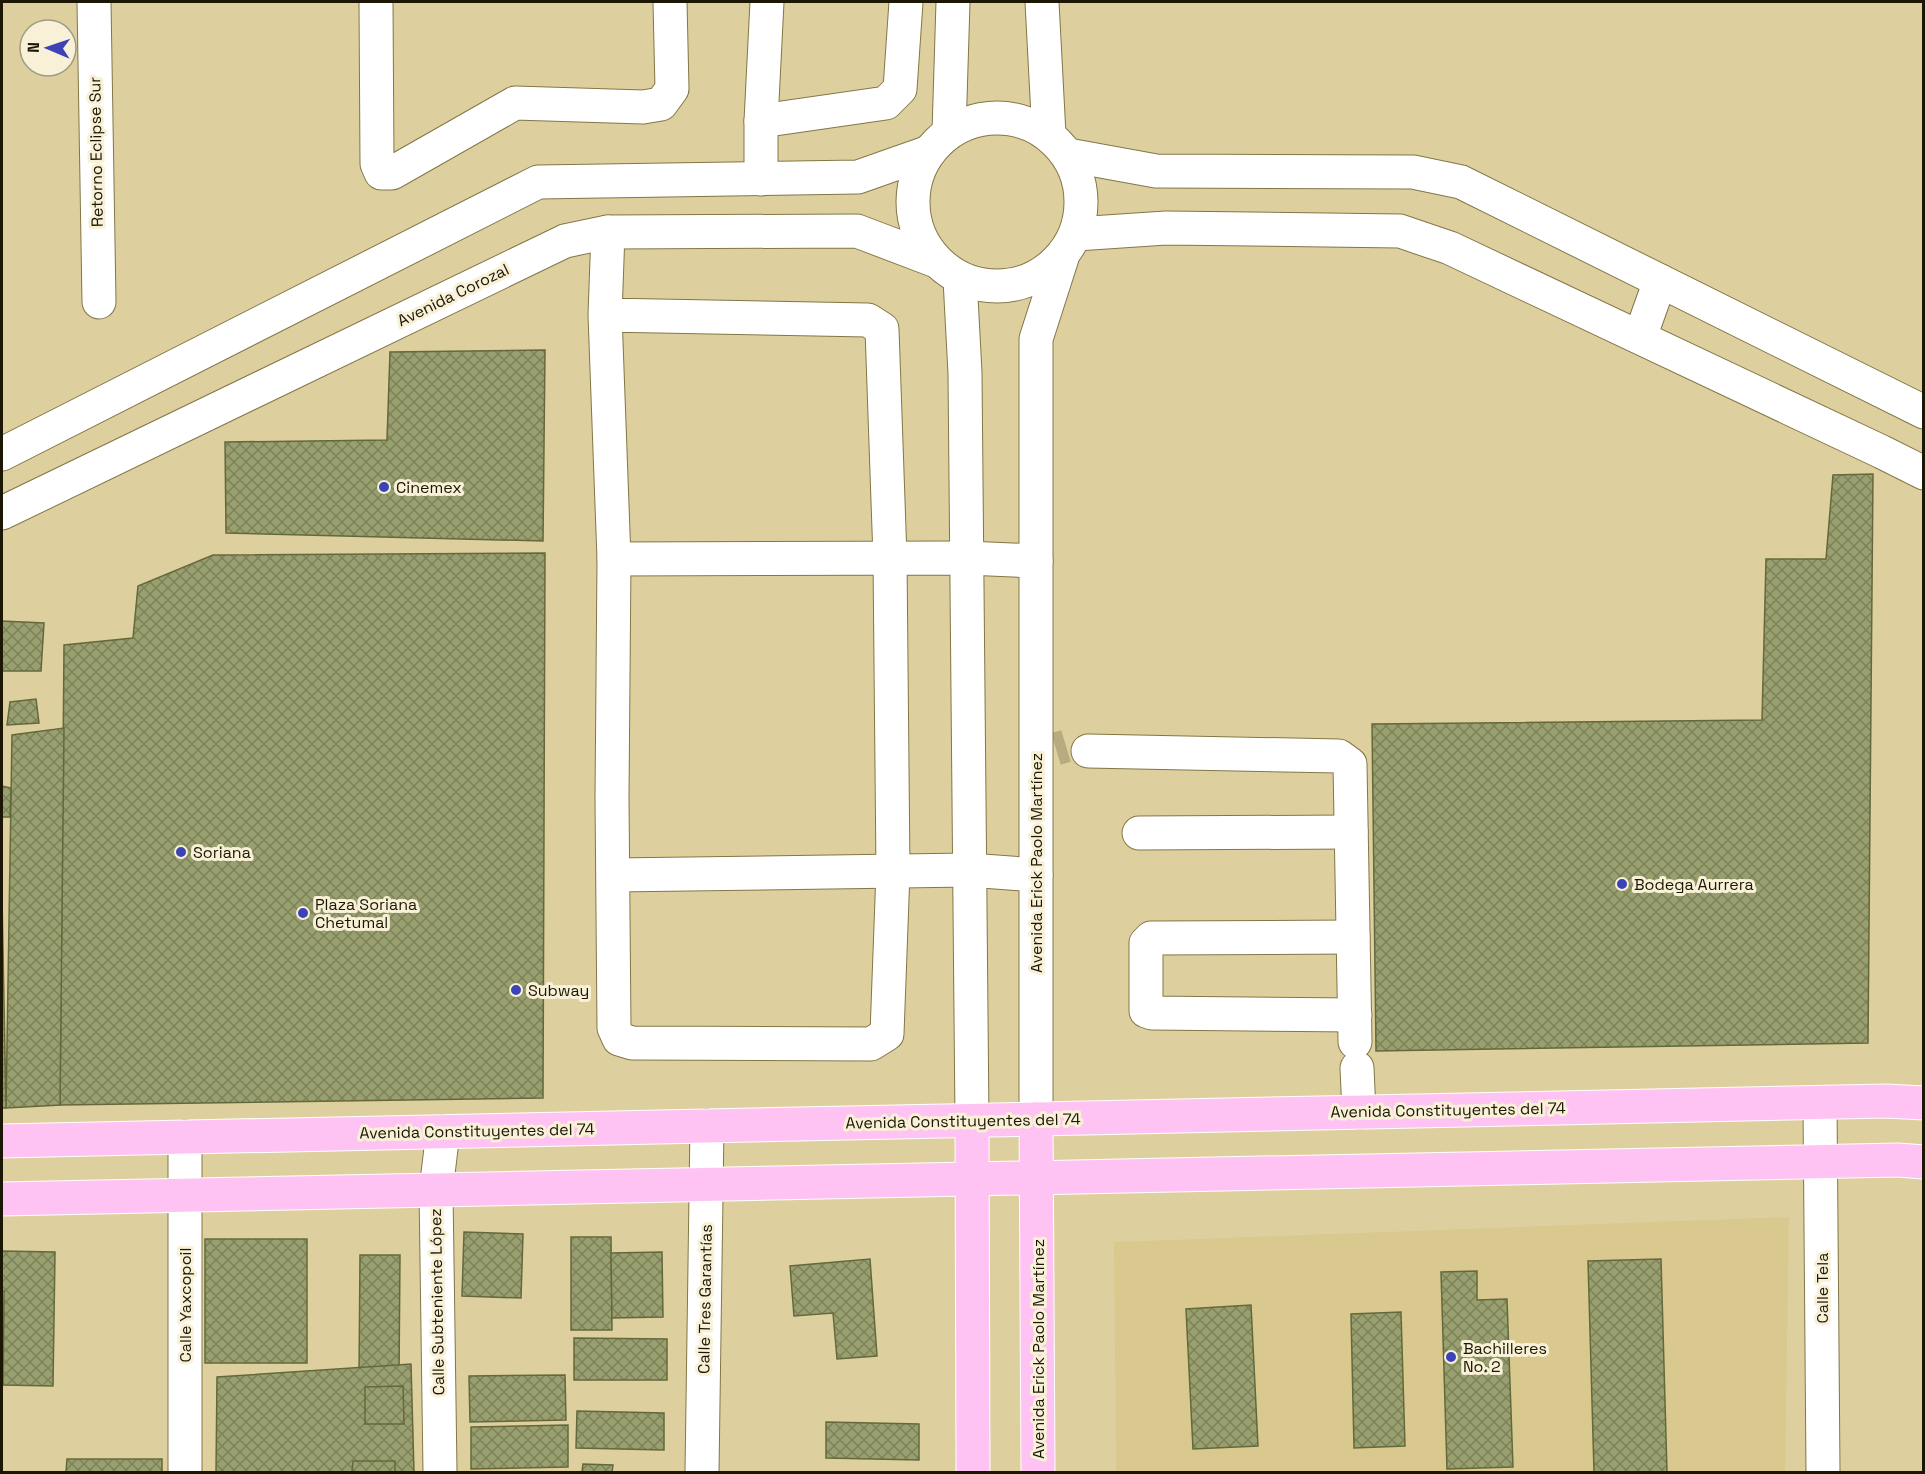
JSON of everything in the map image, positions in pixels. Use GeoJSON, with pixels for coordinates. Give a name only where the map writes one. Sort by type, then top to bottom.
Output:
{"type":"FeatureCollection","features":[{"type":"Feature","properties":{"kind":"main road","name":"Avenida Constituyentes del 74"},"geometry":{"type":"LineString","coordinates":[[2,1141],[1923,1102]]}},
{"type":"Feature","properties":{"kind":"main road","name":"Avenida Erick Paolo Martínez"},"geometry":{"type":"LineString","coordinates":[[1036,1119],[1038,1473]]}},
{"type":"Feature","properties":{"kind":"main road"},"geometry":{"type":"LineString","coordinates":[[972,1121],[973,1473]]}},
{"type":"Feature","properties":{"kind":"main road"},"geometry":{"type":"LineString","coordinates":[[2,1199],[1821,1162],[1923,1162]]}},
{"type":"Feature","properties":{"kind":"street","name":"Retorno Eclipse Sur"},"geometry":{"type":"LineString","coordinates":[[94,2],[99,302]]}},
{"type":"Feature","properties":{"kind":"street"},"geometry":{"type":"LineString","coordinates":[[376,2],[376,164],[381,173],[392,172],[514,103],[643,106],[661,104],[672,89],[670,2]]}},
{"type":"Feature","properties":{"kind":"street"},"geometry":{"type":"LineString","coordinates":[[761,179],[761,121],[767,2]]}},
{"type":"Feature","properties":{"kind":"street"},"geometry":{"type":"LineString","coordinates":[[761,121],[886,103],[900,89],[906,2]]}},
{"type":"Feature","properties":{"kind":"street"},"geometry":{"type":"LineString","coordinates":[[953,2],[939,142],[918,173],[912,196],[914,220],[922,242],[948,270],[987,287],[1015,286],[1041,276],[1069,246],[1082,207],[1079,180],[1059,145],[1042,2]]}},
{"type":"Feature","properties":{"kind":"street"},"geometry":{"type":"LineString","coordinates":[[2,454],[538,182],[858,177],[939,142],[973,121],[1000,117],[1026,122],[1059,145],[1156,171],[1413,172],[1461,182],[1923,412]]}},
{"type":"Feature","properties":{"kind":"street"},"geometry":{"type":"LineString","coordinates":[[1069,246],[1166,228],[1400,231],[1450,248],[1923,473]]}},
{"type":"Feature","properties":{"kind":"street","name":"Avenida Corozal"},"geometry":{"type":"LineString","coordinates":[[2,513],[565,241],[608,232],[857,231],[948,270]]}},
{"type":"Feature","properties":{"kind":"street"},"geometry":{"type":"LineString","coordinates":[[605,315],[868,320],[882,329],[890,558],[893,872],[887,1034],[871,1044],[632,1043],[619,1039],[614,1028],[614,559],[605,315],[608,232]]}},
{"type":"Feature","properties":{"kind":"street","name":"Avenida Erick Paolo Martínez"},"geometry":{"type":"LineString","coordinates":[[1036,1119],[1036,875],[1060,749],[1036,561],[1036,339],[1069,246]]}},
{"type":"Feature","properties":{"kind":"street"},"geometry":{"type":"LineString","coordinates":[[948,270],[965,374],[972,1121]]}},
{"type":"Feature","properties":{"kind":"street"},"geometry":{"type":"LineString","coordinates":[[1640,337],[1660,281]]}},
{"type":"Feature","properties":{"kind":"street"},"geometry":{"type":"LineString","coordinates":[[614,559],[967,558],[1036,561]]}},
{"type":"Feature","properties":{"kind":"street"},"geometry":{"type":"LineString","coordinates":[[1060,749],[1339,756],[1350,764],[1355,1042],[1359,1112]]}},
{"type":"Feature","properties":{"kind":"street"},"geometry":{"type":"LineString","coordinates":[[1139,833],[1351,832]]}},
{"type":"Feature","properties":{"kind":"street"},"geometry":{"type":"LineString","coordinates":[[614,874],[969,870],[1036,875]]}},
{"type":"Feature","properties":{"kind":"street"},"geometry":{"type":"LineString","coordinates":[[1353,938],[1151,938],[1146,943],[1146,1011],[1355,1042]]}},
{"type":"Feature","properties":{"kind":"street","name":"Calle Tela"},"geometry":{"type":"LineString","coordinates":[[1820,1103],[1823,1473]]}},
{"type":"Feature","properties":{"kind":"street","name":"Calle Tres Garantías"},"geometry":{"type":"LineString","coordinates":[[702,1473],[707,1126]]}},
{"type":"Feature","properties":{"kind":"street","name":"Calle Subteniente López"},"geometry":{"type":"LineString","coordinates":[[440,1473],[436,1190],[443,1131]]}},
{"type":"Feature","properties":{"kind":"street","name":"Calle Yaxcopoil"},"geometry":{"type":"LineString","coordinates":[[185,1137],[185,1473]]}},
{"type":"Feature","properties":{"kind":"shaded area","name":"Bachilleres No. 2"},"geometry":{"type":"Polygon","coordinates":[[[1789,1217],[1785,1472],[1116,1472],[1114,1242],[1789,1217]]]}},
{"type":"Feature","properties":{"kind":"building","name":"Cinemex"},"geometry":{"type":"Polygon","coordinates":[[[545,350],[543,541],[226,533],[225,442],[387,440],[390,352],[545,350]]]}},
{"type":"Feature","properties":{"kind":"building","name":"Bodega Aurrera"},"geometry":{"type":"Polygon","coordinates":[[[1873,474],[1868,1043],[1376,1051],[1372,724],[1762,720],[1766,559],[1826,559],[1833,475],[1873,474]]]}},
{"type":"Feature","properties":{"kind":"building","name":"Plaza Soriana Chetumal"},"geometry":{"type":"Polygon","coordinates":[[[545,553],[543,1098],[60,1105],[64,645],[133,638],[138,586],[213,555],[545,553]]]}},
{"type":"Feature","properties":{"kind":"building"},"geometry":{"type":"Polygon","coordinates":[[[2,621],[44,623],[41,671],[2,671],[2,621]]]}},
{"type":"Feature","properties":{"kind":"building"},"geometry":{"type":"Polygon","coordinates":[[[36,699],[39,723],[7,725],[10,702],[36,699]]]}},
{"type":"Feature","properties":{"kind":"building"},"geometry":{"type":"Polygon","coordinates":[[[64,728],[60,1105],[6,1108],[12,735],[64,728]]]}},
{"type":"Feature","properties":{"kind":"building"},"geometry":{"type":"Polygon","coordinates":[[[2,786],[11,788],[10,817],[2,817],[2,786]]]}},
{"type":"Feature","properties":{"kind":"building"},"geometry":{"type":"Polygon","coordinates":[[[2,897],[6,1108],[2,1108],[2,897]]]}},
{"type":"Feature","properties":{"kind":"building"},"geometry":{"type":"Polygon","coordinates":[[[464,1232],[523,1234],[521,1298],[462,1296],[464,1232]]]}},
{"type":"Feature","properties":{"kind":"building"},"geometry":{"type":"Polygon","coordinates":[[[571,1237],[611,1237],[612,1330],[571,1330],[571,1237]]]}},
{"type":"Feature","properties":{"kind":"building"},"geometry":{"type":"Polygon","coordinates":[[[205,1239],[307,1239],[307,1363],[205,1363],[205,1239]]]}},
{"type":"Feature","properties":{"kind":"building"},"geometry":{"type":"Polygon","coordinates":[[[2,1251],[55,1252],[53,1386],[3,1385],[2,1251]]]}},
{"type":"Feature","properties":{"kind":"building"},"geometry":{"type":"Polygon","coordinates":[[[662,1252],[663,1317],[612,1318],[611,1253],[662,1252]]]}},
{"type":"Feature","properties":{"kind":"building"},"geometry":{"type":"Polygon","coordinates":[[[360,1255],[400,1255],[399,1377],[359,1377],[360,1255]]]}},
{"type":"Feature","properties":{"kind":"building"},"geometry":{"type":"Polygon","coordinates":[[[870,1259],[877,1356],[837,1359],[833,1313],[794,1316],[790,1266],[870,1259]]]}},
{"type":"Feature","properties":{"kind":"building"},"geometry":{"type":"Polygon","coordinates":[[[1661,1259],[1667,1472],[1594,1472],[1588,1261],[1661,1259]]]}},
{"type":"Feature","properties":{"kind":"building"},"geometry":{"type":"Polygon","coordinates":[[[1477,1271],[1477,1300],[1507,1299],[1513,1467],[1447,1469],[1441,1272],[1477,1271]]]}},
{"type":"Feature","properties":{"kind":"building"},"geometry":{"type":"Polygon","coordinates":[[[1251,1305],[1258,1446],[1193,1449],[1186,1309],[1251,1305]]]}},
{"type":"Feature","properties":{"kind":"building"},"geometry":{"type":"Polygon","coordinates":[[[1401,1312],[1405,1446],[1354,1448],[1351,1314],[1401,1312]]]}},
{"type":"Feature","properties":{"kind":"building"},"geometry":{"type":"Polygon","coordinates":[[[574,1338],[667,1339],[667,1380],[574,1380],[574,1338]]]}},
{"type":"Feature","properties":{"kind":"building"},"geometry":{"type":"Polygon","coordinates":[[[411,1364],[414,1472],[216,1472],[217,1377],[411,1364]]]}},
{"type":"Feature","properties":{"kind":"building"},"geometry":{"type":"Polygon","coordinates":[[[565,1375],[566,1420],[470,1422],[469,1376],[565,1375]]]}},
{"type":"Feature","properties":{"kind":"building"},"geometry":{"type":"Polygon","coordinates":[[[403,1386],[404,1424],[365,1424],[365,1387],[403,1386]]]}},
{"type":"Feature","properties":{"kind":"building"},"geometry":{"type":"Polygon","coordinates":[[[577,1411],[664,1413],[664,1450],[576,1448],[577,1411]]]}},
{"type":"Feature","properties":{"kind":"building"},"geometry":{"type":"Polygon","coordinates":[[[826,1422],[919,1424],[919,1460],[826,1458],[826,1422]]]}},
{"type":"Feature","properties":{"kind":"building"},"geometry":{"type":"Polygon","coordinates":[[[568,1425],[568,1467],[471,1469],[471,1427],[568,1425]]]}},
{"type":"Feature","properties":{"kind":"building"},"geometry":{"type":"Polygon","coordinates":[[[67,1459],[162,1459],[162,1472],[66,1472],[67,1459]]]}},
{"type":"Feature","properties":{"kind":"building"},"geometry":{"type":"Polygon","coordinates":[[[353,1461],[395,1461],[395,1472],[352,1472],[353,1461]]]}},
{"type":"Feature","properties":{"kind":"building"},"geometry":{"type":"Polygon","coordinates":[[[583,1464],[613,1465],[612,1472],[582,1472],[583,1464]]]}},
{"type":"Feature","properties":{"kind":"tunnel"},"geometry":{"type":"LineString","coordinates":[[1056,749],[1066,746]]}},
{"type":"Feature","properties":{"kind":"place","name":"Cinemex"},"geometry":{"type":"Point","coordinates":[384,487]}},
{"type":"Feature","properties":{"kind":"place","name":"Soriana"},"geometry":{"type":"Point","coordinates":[181,852]}},
{"type":"Feature","properties":{"kind":"place","name":"Bodega Aurrera"},"geometry":{"type":"Point","coordinates":[1622,884]}},
{"type":"Feature","properties":{"kind":"place","name":"Plaza Soriana Chetumal"},"geometry":{"type":"Point","coordinates":[303,913]}},
{"type":"Feature","properties":{"kind":"place","name":"Subway"},"geometry":{"type":"Point","coordinates":[516,990]}},
{"type":"Feature","properties":{"kind":"place","name":"Bachilleres No. 2"},"geometry":{"type":"Point","coordinates":[1451,1357]}}]}
